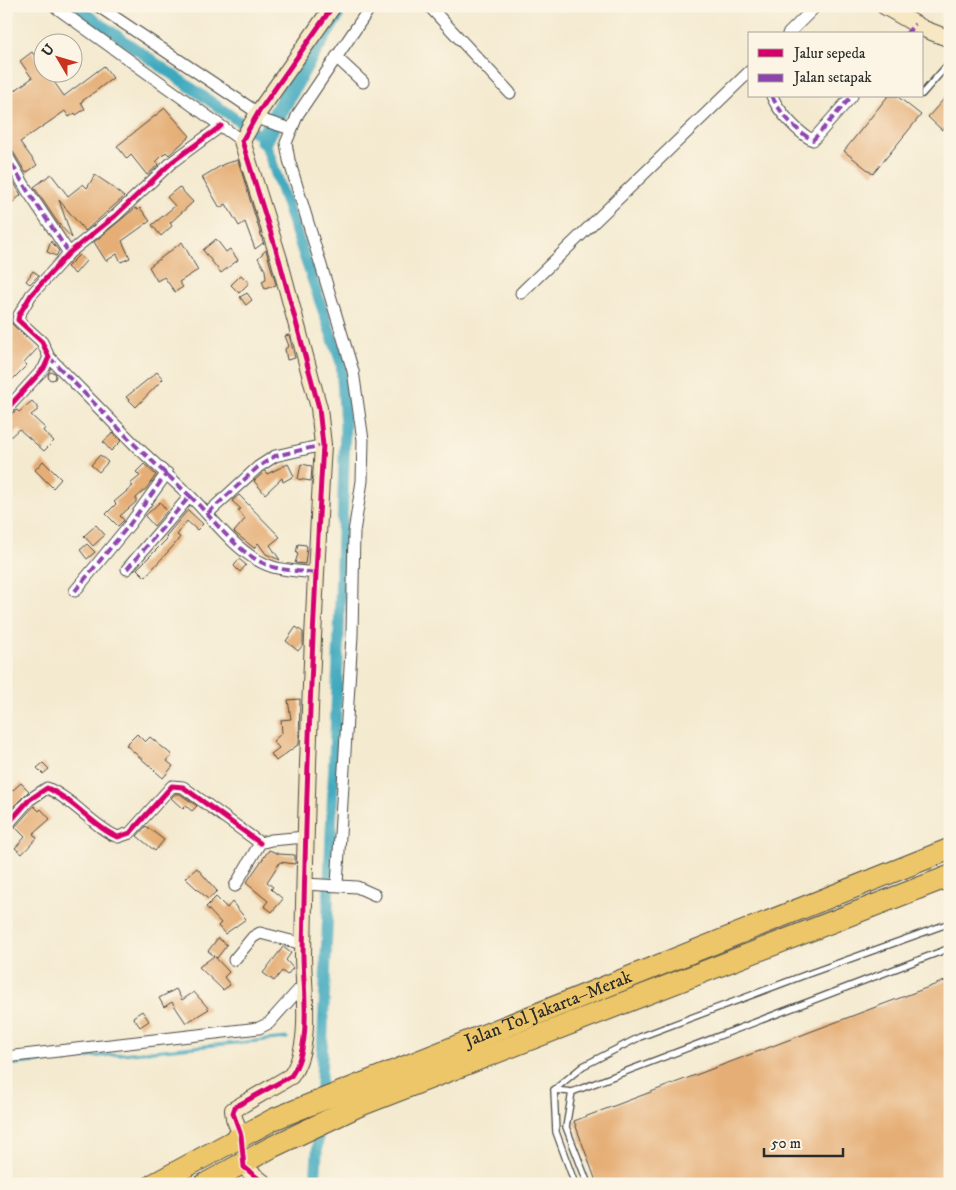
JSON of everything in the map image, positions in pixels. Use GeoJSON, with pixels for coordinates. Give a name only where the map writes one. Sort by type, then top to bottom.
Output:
{"type":"FeatureCollection","features":[{"type":"Feature","properties":{"kind":"highway","name":"Jalan Tol Jakarta–Merak"},"geometry":{"type":"LineString","coordinates":[[205,1184],[272,1147],[354,1097],[950,848]]}},
{"type":"Feature","properties":{"kind":"highway","name":"Jalan Tol Jakarta–Merak"},"geometry":{"type":"LineString","coordinates":[[154,1184],[274,1120],[354,1097],[950,876]]}},
{"type":"Feature","properties":{"kind":"street"},"geometry":{"type":"LineString","coordinates":[[54,6],[221,126]]}},
{"type":"Feature","properties":{"kind":"street"},"geometry":{"type":"LineString","coordinates":[[98,6],[252,125],[286,286],[319,408],[323,445],[308,722],[306,837],[308,884],[303,944],[305,1028],[296,1068],[283,1081],[235,1107],[232,1113],[241,1135]]}},
{"type":"Feature","properties":{"kind":"street"},"geometry":{"type":"LineString","coordinates":[[252,125],[333,6]]}},
{"type":"Feature","properties":{"kind":"street"},"geometry":{"type":"LineString","coordinates":[[335,885],[352,635],[354,532],[362,481],[363,440],[354,371],[289,160],[286,143],[287,128],[372,6]]}},
{"type":"Feature","properties":{"kind":"street"},"geometry":{"type":"LineString","coordinates":[[428,6],[510,93]]}},
{"type":"Feature","properties":{"kind":"street"},"geometry":{"type":"LineString","coordinates":[[790,32],[816,6]]}},
{"type":"Feature","properties":{"kind":"street"},"geometry":{"type":"LineString","coordinates":[[885,6],[911,29]]}},
{"type":"Feature","properties":{"kind":"street"},"geometry":{"type":"LineString","coordinates":[[924,32],[950,39]]}},
{"type":"Feature","properties":{"kind":"street"},"geometry":{"type":"LineString","coordinates":[[336,57],[363,82]]}},
{"type":"Feature","properties":{"kind":"street"},"geometry":{"type":"LineString","coordinates":[[522,293],[748,73]]}},
{"type":"Feature","properties":{"kind":"street"},"geometry":{"type":"LineString","coordinates":[[773,98],[775,103],[804,134],[813,140],[850,98]]}},
{"type":"Feature","properties":{"kind":"street"},"geometry":{"type":"LineString","coordinates":[[287,128],[252,125],[221,126],[172,162],[115,216],[69,253],[48,275],[19,315],[18,320],[42,342],[49,357],[208,513],[242,549],[272,567],[316,573]]}},
{"type":"Feature","properties":{"kind":"street"},"geometry":{"type":"LineString","coordinates":[[6,154],[27,190],[69,253]]}},
{"type":"Feature","properties":{"kind":"street"},"geometry":{"type":"LineString","coordinates":[[6,410],[38,376],[49,357]]}},
{"type":"Feature","properties":{"kind":"street"},"geometry":{"type":"LineString","coordinates":[[208,513],[258,466],[275,456],[323,445]]}},
{"type":"Feature","properties":{"kind":"street"},"geometry":{"type":"LineString","coordinates":[[75,591],[130,524],[167,473]]}},
{"type":"Feature","properties":{"kind":"street"},"geometry":{"type":"LineString","coordinates":[[127,570],[190,496]]}},
{"type":"Feature","properties":{"kind":"street"},"geometry":{"type":"LineString","coordinates":[[6,826],[29,800],[47,788],[87,814],[110,834],[118,837],[130,833],[172,786],[182,787],[260,844]]}},
{"type":"Feature","properties":{"kind":"street"},"geometry":{"type":"LineString","coordinates":[[235,886],[260,844],[271,840],[306,837]]}},
{"type":"Feature","properties":{"kind":"street"},"geometry":{"type":"LineString","coordinates":[[308,884],[365,889],[375,895]]}},
{"type":"Feature","properties":{"kind":"street"},"geometry":{"type":"LineString","coordinates":[[234,960],[253,937],[260,934],[303,944]]}},
{"type":"Feature","properties":{"kind":"street"},"geometry":{"type":"LineString","coordinates":[[6,1057],[259,1028],[269,1024],[303,985]]}},
{"type":"Feature","properties":{"kind":"street"},"geometry":{"type":"LineString","coordinates":[[244,1166],[265,1184]]}},
{"type":"Feature","properties":{"kind":"lane"},"geometry":{"type":"LineString","coordinates":[[924,92],[950,62]]}},
{"type":"Feature","properties":{"kind":"lane"},"geometry":{"type":"LineString","coordinates":[[554,1090],[583,1066],[640,1038],[805,974],[950,923]]}},
{"type":"Feature","properties":{"kind":"lane"},"geometry":{"type":"LineString","coordinates":[[554,1090],[572,1092],[950,948]]}},
{"type":"Feature","properties":{"kind":"lane"},"geometry":{"type":"LineString","coordinates":[[554,1090],[556,1132],[575,1184]]}},
{"type":"Feature","properties":{"kind":"lane"},"geometry":{"type":"LineString","coordinates":[[572,1092],[566,1127],[588,1184]]}},
{"type":"Feature","properties":{"kind":"building"},"geometry":{"type":"Polygon","coordinates":[[[32,52],[32,78],[20,61],[32,52]]]}},
{"type":"Feature","properties":{"kind":"building"},"geometry":{"type":"Polygon","coordinates":[[[104,66],[113,78],[81,102],[85,109],[69,117],[65,111],[20,142],[37,165],[26,173],[12,150],[6,147],[6,97],[32,78],[32,82],[54,82],[64,96],[104,66]]]}},
{"type":"Feature","properties":{"kind":"building"},"geometry":{"type":"Polygon","coordinates":[[[950,92],[950,121],[942,130],[928,117],[950,92]]]}},
{"type":"Feature","properties":{"kind":"building"},"geometry":{"type":"Polygon","coordinates":[[[886,98],[900,98],[921,115],[873,174],[844,151],[886,98]]]}},
{"type":"Feature","properties":{"kind":"building"},"geometry":{"type":"Polygon","coordinates":[[[165,108],[190,136],[169,155],[166,152],[156,162],[159,164],[147,175],[131,155],[127,159],[117,146],[165,108]]]}},
{"type":"Feature","properties":{"kind":"building"},"geometry":{"type":"Polygon","coordinates":[[[238,160],[264,245],[263,243],[255,249],[245,222],[239,226],[226,204],[220,208],[202,177],[224,164],[238,160]]]}},
{"type":"Feature","properties":{"kind":"building"},"geometry":{"type":"Polygon","coordinates":[[[6,169],[21,195],[13,202],[6,195],[6,169]]]}},
{"type":"Feature","properties":{"kind":"building"},"geometry":{"type":"Polygon","coordinates":[[[51,174],[68,196],[83,184],[87,188],[95,175],[124,197],[85,231],[59,200],[72,238],[58,223],[34,187],[51,174]]]}},
{"type":"Feature","properties":{"kind":"building"},"geometry":{"type":"Polygon","coordinates":[[[179,187],[193,202],[170,223],[172,226],[161,236],[152,225],[175,206],[167,197],[179,187]]]}},
{"type":"Feature","properties":{"kind":"building"},"geometry":{"type":"Polygon","coordinates":[[[135,208],[138,210],[140,208],[150,221],[122,241],[130,258],[121,262],[117,254],[106,261],[94,242],[135,208]]]}},
{"type":"Feature","properties":{"kind":"building"},"geometry":{"type":"Polygon","coordinates":[[[216,239],[226,252],[230,249],[238,260],[221,273],[203,250],[216,239]]]}},
{"type":"Feature","properties":{"kind":"building"},"geometry":{"type":"Polygon","coordinates":[[[51,241],[59,251],[56,256],[47,252],[51,241]]]}},
{"type":"Feature","properties":{"kind":"building"},"geometry":{"type":"Polygon","coordinates":[[[182,242],[198,270],[179,282],[183,287],[175,292],[164,277],[157,281],[149,267],[182,242]]]}},
{"type":"Feature","properties":{"kind":"building"},"geometry":{"type":"Polygon","coordinates":[[[266,250],[276,285],[265,289],[262,281],[266,279],[265,270],[258,258],[266,250]]]}},
{"type":"Feature","properties":{"kind":"building"},"geometry":{"type":"Polygon","coordinates":[[[79,255],[86,261],[75,274],[67,267],[79,255]]]}},
{"type":"Feature","properties":{"kind":"building"},"geometry":{"type":"Polygon","coordinates":[[[33,271],[39,275],[30,284],[26,281],[33,271]]]}},
{"type":"Feature","properties":{"kind":"building"},"geometry":{"type":"Polygon","coordinates":[[[241,275],[249,283],[239,293],[231,285],[241,275]]]}},
{"type":"Feature","properties":{"kind":"building"},"geometry":{"type":"Polygon","coordinates":[[[247,293],[252,300],[246,305],[240,297],[247,293]]]}},
{"type":"Feature","properties":{"kind":"building"},"geometry":{"type":"Polygon","coordinates":[[[6,318],[37,349],[24,363],[27,365],[6,386],[6,318]]]}},
{"type":"Feature","properties":{"kind":"building"},"geometry":{"type":"Polygon","coordinates":[[[289,335],[295,358],[287,360],[285,349],[289,346],[285,336],[289,335]]]}},
{"type":"Feature","properties":{"kind":"building"},"geometry":{"type":"Polygon","coordinates":[[[52,372],[56,376],[52,380],[48,376],[52,372]]]}},
{"type":"Feature","properties":{"kind":"building"},"geometry":{"type":"Polygon","coordinates":[[[157,372],[163,379],[136,407],[126,397],[157,372]]]}},
{"type":"Feature","properties":{"kind":"building"},"geometry":{"type":"Polygon","coordinates":[[[32,401],[39,409],[31,415],[45,428],[43,431],[54,441],[44,451],[19,429],[6,441],[6,417],[17,410],[19,412],[32,401]]]}},
{"type":"Feature","properties":{"kind":"building"},"geometry":{"type":"Polygon","coordinates":[[[113,433],[121,441],[111,451],[103,442],[113,433]]]}},
{"type":"Feature","properties":{"kind":"building"},"geometry":{"type":"Polygon","coordinates":[[[100,455],[108,462],[99,472],[91,465],[100,455]]]}},
{"type":"Feature","properties":{"kind":"building"},"geometry":{"type":"Polygon","coordinates":[[[43,461],[61,479],[53,488],[35,470],[43,461]]]}},
{"type":"Feature","properties":{"kind":"building"},"geometry":{"type":"Polygon","coordinates":[[[144,464],[156,475],[146,489],[136,498],[136,502],[120,516],[124,520],[118,526],[106,514],[116,504],[114,502],[133,486],[130,484],[140,476],[136,472],[144,464]]]}},
{"type":"Feature","properties":{"kind":"building"},"geometry":{"type":"Polygon","coordinates":[[[288,464],[294,476],[283,482],[282,478],[265,494],[254,481],[265,471],[267,474],[288,464]]]}},
{"type":"Feature","properties":{"kind":"building"},"geometry":{"type":"Polygon","coordinates":[[[301,464],[312,466],[311,481],[298,479],[301,464]]]}},
{"type":"Feature","properties":{"kind":"building"},"geometry":{"type":"Polygon","coordinates":[[[239,495],[280,537],[270,545],[280,560],[266,554],[258,543],[254,548],[234,532],[245,519],[238,510],[241,509],[232,501],[239,495]]]}},
{"type":"Feature","properties":{"kind":"building"},"geometry":{"type":"Polygon","coordinates":[[[160,502],[167,511],[154,526],[145,516],[160,502]]]}},
{"type":"Feature","properties":{"kind":"building"},"geometry":{"type":"Polygon","coordinates":[[[188,510],[203,524],[197,530],[187,521],[177,535],[180,537],[175,544],[145,577],[137,569],[167,539],[166,536],[188,510]]]}},
{"type":"Feature","properties":{"kind":"building"},"geometry":{"type":"Polygon","coordinates":[[[96,525],[105,535],[93,546],[84,536],[96,525]]]}},
{"type":"Feature","properties":{"kind":"building"},"geometry":{"type":"Polygon","coordinates":[[[87,544],[95,552],[87,559],[80,550],[87,544]]]}},
{"type":"Feature","properties":{"kind":"building"},"geometry":{"type":"Polygon","coordinates":[[[298,544],[306,545],[305,564],[295,563],[298,554],[296,553],[298,544]]]}},
{"type":"Feature","properties":{"kind":"building"},"geometry":{"type":"Polygon","coordinates":[[[239,559],[246,565],[240,572],[234,566],[239,559]]]}},
{"type":"Feature","properties":{"kind":"building"},"geometry":{"type":"Polygon","coordinates":[[[296,627],[303,632],[303,645],[298,651],[286,641],[296,627]]]}},
{"type":"Feature","properties":{"kind":"building"},"geometry":{"type":"Polygon","coordinates":[[[300,699],[299,744],[276,761],[271,754],[279,748],[273,741],[282,733],[281,720],[291,719],[288,700],[300,699]]]}},
{"type":"Feature","properties":{"kind":"building"},"geometry":{"type":"Polygon","coordinates":[[[137,734],[145,742],[150,737],[172,755],[167,761],[173,766],[163,778],[126,745],[137,734]]]}},
{"type":"Feature","properties":{"kind":"building"},"geometry":{"type":"Polygon","coordinates":[[[43,763],[49,769],[43,774],[37,768],[43,763]]]}},
{"type":"Feature","properties":{"kind":"building"},"geometry":{"type":"Polygon","coordinates":[[[21,783],[29,791],[6,814],[6,796],[21,783]]]}},
{"type":"Feature","properties":{"kind":"building"},"geometry":{"type":"Polygon","coordinates":[[[175,794],[180,794],[197,806],[192,811],[186,806],[183,809],[171,798],[175,794]]]}},
{"type":"Feature","properties":{"kind":"building"},"geometry":{"type":"Polygon","coordinates":[[[34,806],[39,811],[41,809],[50,819],[33,834],[37,838],[22,854],[15,848],[25,837],[15,827],[34,806]]]}},
{"type":"Feature","properties":{"kind":"building"},"geometry":{"type":"Polygon","coordinates":[[[146,826],[164,840],[155,851],[137,836],[146,826]]]}},
{"type":"Feature","properties":{"kind":"building"},"geometry":{"type":"Polygon","coordinates":[[[269,850],[279,854],[295,855],[295,864],[280,862],[267,882],[273,887],[271,889],[283,899],[272,912],[264,906],[268,901],[246,883],[269,850]]]}},
{"type":"Feature","properties":{"kind":"building"},"geometry":{"type":"Polygon","coordinates":[[[197,868],[217,891],[208,899],[185,878],[197,868]]]}},
{"type":"Feature","properties":{"kind":"building"},"geometry":{"type":"Polygon","coordinates":[[[216,897],[227,908],[232,902],[246,919],[225,934],[218,926],[221,923],[206,907],[216,897]]]}},
{"type":"Feature","properties":{"kind":"building"},"geometry":{"type":"Polygon","coordinates":[[[218,938],[227,945],[217,958],[215,957],[229,972],[224,977],[230,985],[223,990],[199,967],[214,956],[208,951],[218,938]]]}},
{"type":"Feature","properties":{"kind":"building"},"geometry":{"type":"Polygon","coordinates":[[[283,947],[291,953],[286,960],[293,968],[287,975],[282,971],[274,981],[263,973],[283,947]]]}},
{"type":"Feature","properties":{"kind":"building"},"geometry":{"type":"Polygon","coordinates":[[[950,979],[950,1184],[597,1184],[574,1121],[950,979]]]}},
{"type":"Feature","properties":{"kind":"building"},"geometry":{"type":"Polygon","coordinates":[[[176,989],[182,1000],[194,992],[209,1009],[186,1023],[172,1002],[164,1007],[159,998],[176,989]]]}},
{"type":"Feature","properties":{"kind":"building"},"geometry":{"type":"Polygon","coordinates":[[[142,1011],[149,1021],[140,1027],[133,1017],[142,1011]]]}},
{"type":"Feature","properties":{"kind":"waterway"},"geometry":{"type":"LineString","coordinates":[[75,6],[264,139],[341,363],[345,426],[339,635],[320,1105]]}},
{"type":"Feature","properties":{"kind":"waterway"},"geometry":{"type":"LineString","coordinates":[[264,139],[303,66],[334,16]]}},
{"type":"Feature","properties":{"kind":"waterway"},"geometry":{"type":"LineString","coordinates":[[6,1065],[287,1038]]}},
{"type":"Feature","properties":{"kind":"waterway"},"geometry":{"type":"LineString","coordinates":[[315,1184],[319,1123]]}},
{"type":"Feature","properties":{"kind":"marked path"},"geometry":{"type":"LineString","coordinates":[[908,32],[915,24]]}},
{"type":"Feature","properties":{"kind":"marked path"},"geometry":{"type":"LineString","coordinates":[[773,98],[789,121],[813,140],[850,98]]}},
{"type":"Feature","properties":{"kind":"marked path"},"geometry":{"type":"LineString","coordinates":[[6,154],[27,190],[69,253]]}},
{"type":"Feature","properties":{"kind":"marked path"},"geometry":{"type":"LineString","coordinates":[[49,357],[136,446],[190,496]]}},
{"type":"Feature","properties":{"kind":"marked path"},"geometry":{"type":"LineString","coordinates":[[208,513],[258,467],[275,456],[323,445]]}},
{"type":"Feature","properties":{"kind":"marked path"},"geometry":{"type":"LineString","coordinates":[[75,591],[130,524],[167,473]]}},
{"type":"Feature","properties":{"kind":"marked path"},"geometry":{"type":"LineString","coordinates":[[127,569],[190,496],[249,555],[273,567],[316,573]]}},
{"type":"Feature","properties":{"kind":"cycle path"},"geometry":{"type":"LineString","coordinates":[[265,1184],[244,1167],[241,1135],[233,1113],[235,1107],[291,1076],[298,1063],[302,1049],[305,1017],[303,954],[306,827],[323,445],[319,408],[279,259],[242,141],[258,113],[333,6]]}},
{"type":"Feature","properties":{"kind":"cycle path"},"geometry":{"type":"LineString","coordinates":[[6,410],[44,368],[49,357],[42,342],[18,320],[31,295],[69,253],[115,216],[172,162],[221,126]]}},
{"type":"Feature","properties":{"kind":"cycle path"},"geometry":{"type":"LineString","coordinates":[[6,826],[29,800],[47,788],[66,799],[101,828],[118,837],[130,833],[172,786],[183,787],[260,843]]}}]}
